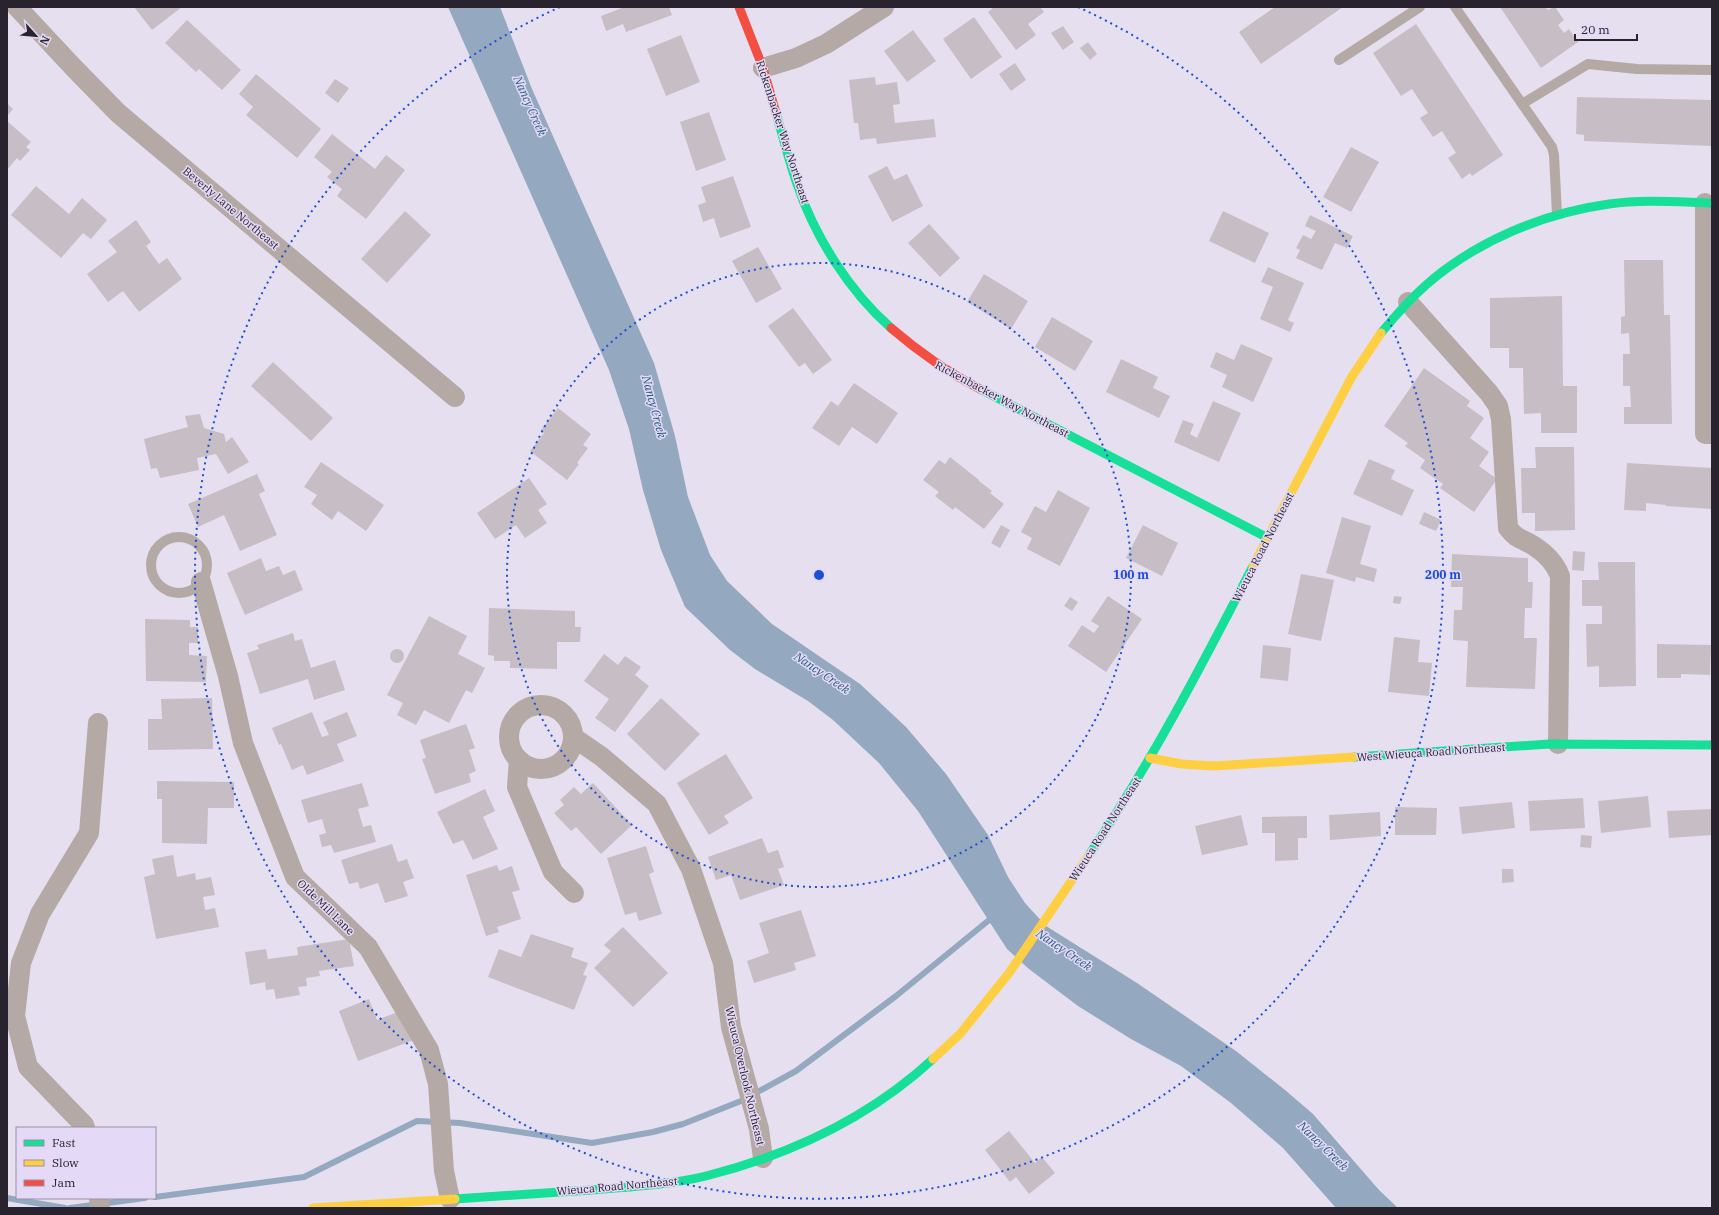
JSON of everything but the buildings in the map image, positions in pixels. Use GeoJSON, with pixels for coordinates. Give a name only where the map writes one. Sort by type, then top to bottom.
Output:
{"type":"FeatureCollection","features":[{"type":"Feature","properties":{"kind":"street","name":"Beverly Lane Northeast"},"geometry":{"type":"LineString","coordinates":[[17,7],[74,68],[118,112],[455,397]]}},
{"type":"Feature","properties":{"kind":"street","name":"Rickenbacker Way Northeast"},"geometry":{"type":"LineString","coordinates":[[739,7],[763,68],[797,184],[815,228],[849,284],[889,327],[921,354],[956,376],[1268,538]]}},
{"type":"Feature","properties":{"kind":"street"},"geometry":{"type":"LineString","coordinates":[[763,68],[796,58],[826,44],[884,7]]}},
{"type":"Feature","properties":{"kind":"street","name":"Wieuca Road Northeast"},"geometry":{"type":"LineString","coordinates":[[313,1208],[645,1186],[705,1176],[763,1158],[820,1136],[873,1106],[922,1069],[960,1034],[1009,973],[1105,831],[1150,758],[1191,686],[1351,378],[1381,332],[1408,302],[1438,275],[1471,252],[1506,233],[1557,214],[1610,204],[1645,202],[1709,203]]}},
{"type":"Feature","properties":{"kind":"street"},"geometry":{"type":"LineString","coordinates":[[1709,203],[1708,323],[1704,434],[1712,434]]}},
{"type":"Feature","properties":{"kind":"street"},"geometry":{"type":"LineString","coordinates":[[1408,302],[1498,406],[1503,436],[1508,528],[1515,537],[1533,546],[1556,565],[1560,576],[1557,703],[1558,744]]}},
{"type":"Feature","properties":{"kind":"street","name":"Olde Mill Lane"},"geometry":{"type":"LineString","coordinates":[[201,582],[228,676],[243,743],[295,877],[368,947],[429,1050],[438,1084],[444,1171],[450,1199]]}},
{"type":"Feature","properties":{"kind":"street"},"geometry":{"type":"LineString","coordinates":[[539,705],[550,706],[559,710],[569,722],[573,737],[571,748],[566,757],[558,764],[549,768],[538,769],[528,766],[519,760],[513,752],[510,742],[510,731],[513,721],[520,713],[529,707],[539,705]]}},
{"type":"Feature","properties":{"kind":"street"},"geometry":{"type":"LineString","coordinates":[[85,1127],[28,1067],[15,1016],[21,963],[40,914],[89,834],[98,723]]}},
{"type":"Feature","properties":{"kind":"street","name":"Wieuca Overlook Northeast"},"geometry":{"type":"LineString","coordinates":[[573,737],[602,757],[657,804],[691,869],[723,963],[733,1034],[759,1129],[763,1158]]}},
{"type":"Feature","properties":{"kind":"street","name":"West Wieuca Road Northeast"},"geometry":{"type":"LineString","coordinates":[[1150,758],[1182,764],[1214,766],[1558,744],[1712,745]]}},
{"type":"Feature","properties":{"kind":"street"},"geometry":{"type":"LineString","coordinates":[[519,760],[517,787],[553,872],[574,893]]}},
{"type":"Feature","properties":{"kind":"lane"},"geometry":{"type":"LineString","coordinates":[[1339,60],[1420,7]]}},
{"type":"Feature","properties":{"kind":"lane"},"geometry":{"type":"LineString","coordinates":[[1455,7],[1552,147],[1554,155],[1557,214]]}},
{"type":"Feature","properties":{"kind":"lane"},"geometry":{"type":"LineString","coordinates":[[1522,104],[1588,64],[1637,69],[1712,70]]}},
{"type":"Feature","properties":{"kind":"lane"},"geometry":{"type":"LineString","coordinates":[[177,537],[193,540],[204,552],[207,568],[201,582],[192,590],[181,594],[169,592],[159,585],[152,575],[151,563],[155,551],[162,542],[177,537]]}},
{"type":"Feature","properties":{"kind":"water","name":"Nancy Creek"},"geometry":{"type":"Polygon","coordinates":[[[448,7],[500,7],[532,89],[654,363],[675,436],[688,497],[710,555],[727,581],[772,624],[860,684],[906,727],[946,774],[988,835],[1008,877],[1025,903],[1046,926],[1137,983],[1236,1051],[1285,1090],[1313,1114],[1379,1190],[1398,1208],[1336,1208],[1283,1148],[1231,1103],[1181,1066],[1131,1039],[1078,1006],[1029,969],[1007,949],[918,811],[879,763],[833,720],[808,701],[755,669],[730,650],[685,607],[661,550],[643,490],[629,429],[609,370],[448,7]]]}},
{"type":"Feature","properties":{"kind":"waterway"},"geometry":{"type":"LineString","coordinates":[[156,1197],[304,1177],[417,1121],[460,1123],[592,1143],[653,1132],[683,1124],[741,1101],[796,1071],[896,996],[994,916]]}},
{"type":"Feature","properties":{"kind":"waterway"},"geometry":{"type":"LineString","coordinates":[[7,1198],[65,1208]]}},
{"type":"Feature","properties":{"kind":"waterway"},"geometry":{"type":"LineString","coordinates":[[70,1208],[138,1199]]}},
{"type":"Feature","properties":{"kind":"traffic: fast"},"geometry":{"type":"LineString","coordinates":[[776,113],[797,184],[813,224],[835,262],[848,280],[861,297],[891,328]]}},
{"type":"Feature","properties":{"kind":"traffic: fast"},"geometry":{"type":"LineString","coordinates":[[1381,333],[1414,296],[1446,269],[1489,242],[1512,231],[1560,214],[1622,202],[1660,201],[1712,203]]}},
{"type":"Feature","properties":{"kind":"traffic: fast"},"geometry":{"type":"LineString","coordinates":[[980,389],[1268,538]]}},
{"type":"Feature","properties":{"kind":"traffic: fast"},"geometry":{"type":"LineString","coordinates":[[1089,855],[1134,785],[1155,749],[1195,677],[1253,566]]}},
{"type":"Feature","properties":{"kind":"traffic: fast"},"geometry":{"type":"LineString","coordinates":[[1354,757],[1549,744],[1712,745]]}},
{"type":"Feature","properties":{"kind":"traffic: fast"},"geometry":{"type":"LineString","coordinates":[[455,1199],[591,1190],[678,1182],[737,1167],[767,1157],[827,1132],[882,1099],[933,1059]]}},
{"type":"Feature","properties":{"kind":"traffic: slow"},"geometry":{"type":"LineString","coordinates":[[1253,566],[1351,378],[1381,333]]}},
{"type":"Feature","properties":{"kind":"traffic: slow"},"geometry":{"type":"LineString","coordinates":[[1150,758],[1182,764],[1214,766],[1354,757]]}},
{"type":"Feature","properties":{"kind":"traffic: slow"},"geometry":{"type":"LineString","coordinates":[[933,1059],[960,1034],[1009,973],[1089,855]]}},
{"type":"Feature","properties":{"kind":"traffic: slow"},"geometry":{"type":"LineString","coordinates":[[313,1208],[455,1199]]}},
{"type":"Feature","properties":{"kind":"traffic: jam"},"geometry":{"type":"LineString","coordinates":[[739,7],[763,68],[776,113]]}},
{"type":"Feature","properties":{"kind":"traffic: jam"},"geometry":{"type":"LineString","coordinates":[[891,328],[934,361],[956,376],[980,389]]}}]}
